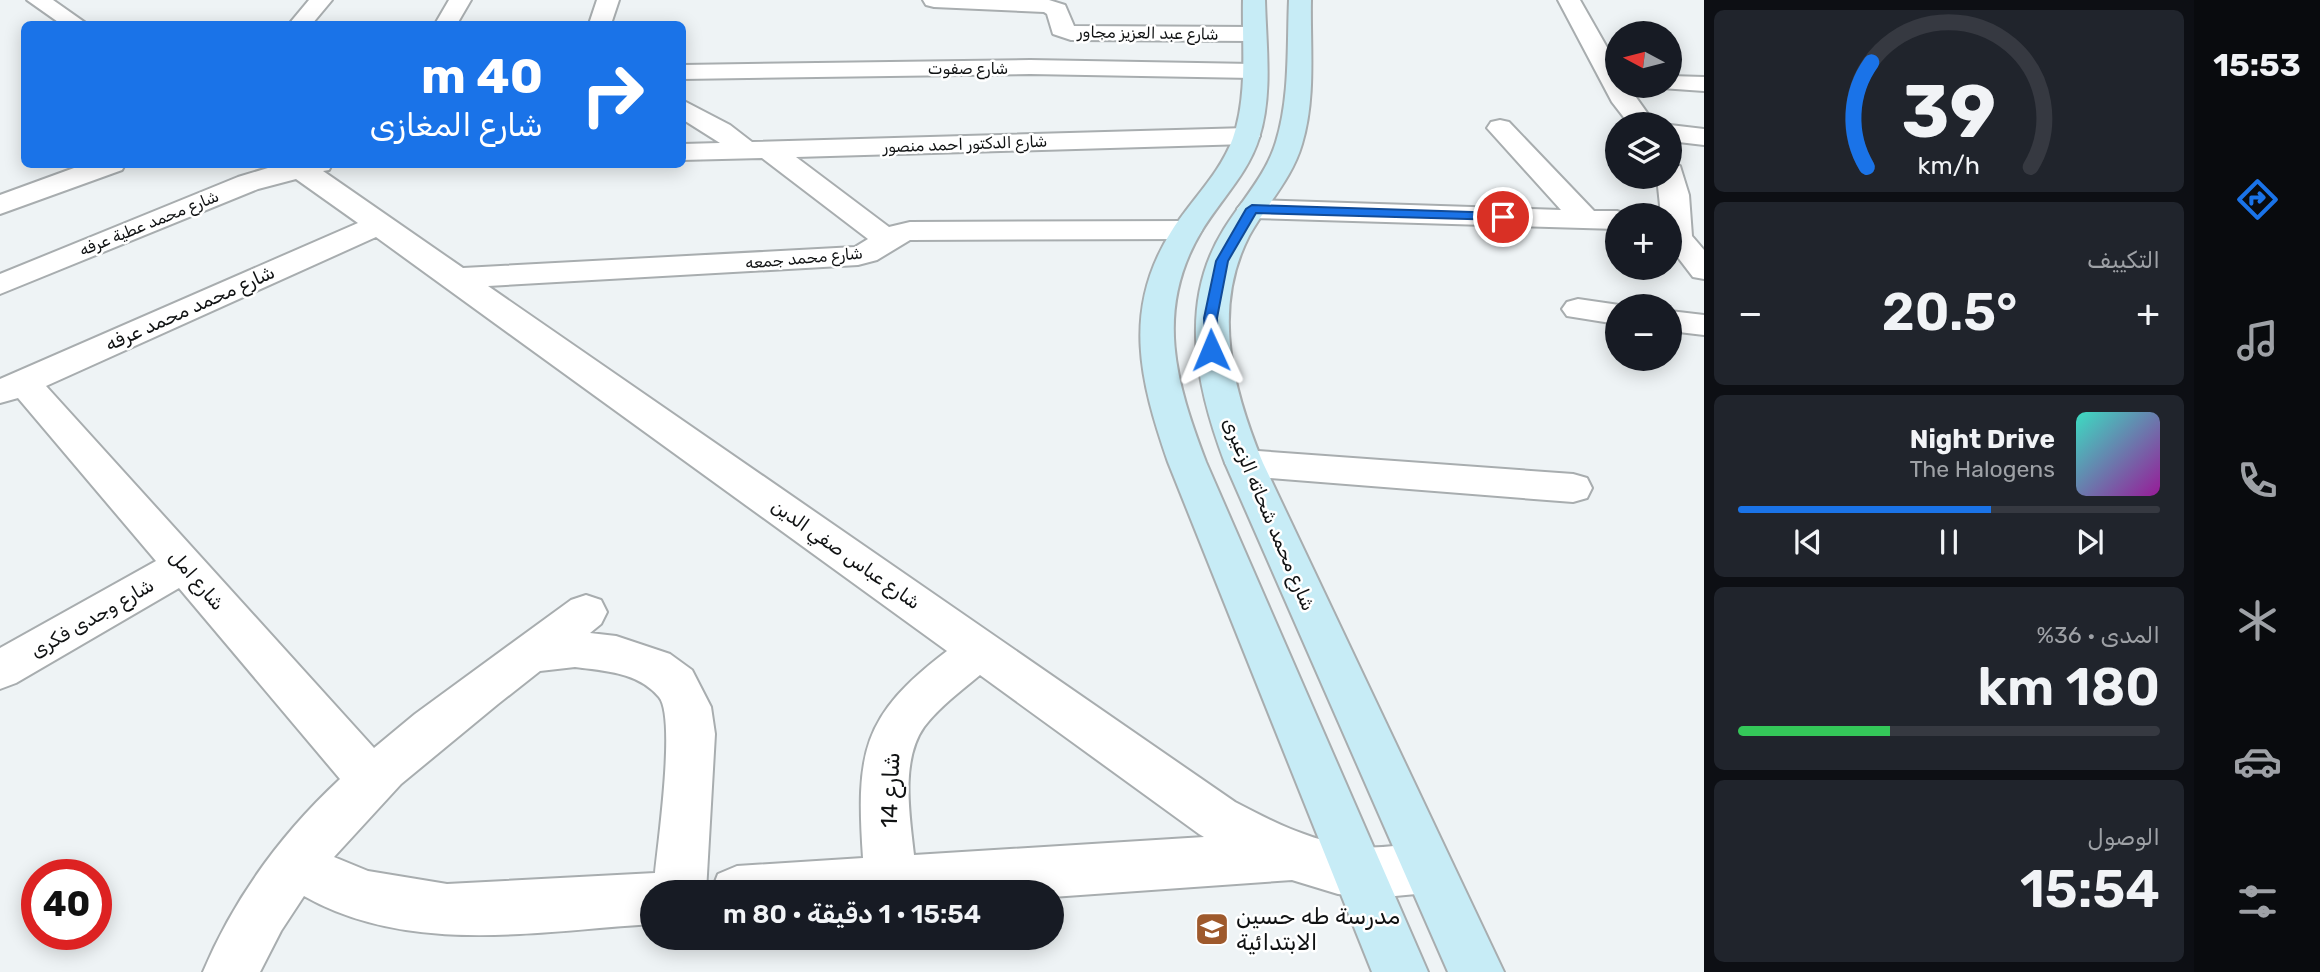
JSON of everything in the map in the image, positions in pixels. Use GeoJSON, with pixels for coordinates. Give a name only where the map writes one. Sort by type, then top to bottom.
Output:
{"type":"FeatureCollection","features":[{"type":"Feature","properties":{"kind":"street"},"geometry":{"type":"LineString","coordinates":[[38,0],[71,21]]}},
{"type":"Feature","properties":{"kind":"street"},"geometry":{"type":"LineString","coordinates":[[303,21],[321,0]]}},
{"type":"Feature","properties":{"kind":"street"},"geometry":{"type":"LineString","coordinates":[[448,21],[460,0]]}},
{"type":"Feature","properties":{"kind":"street"},"geometry":{"type":"LineString","coordinates":[[601,21],[608,0]]}},
{"type":"Feature","properties":{"kind":"street","name":"شارع عبد العزيز مجاور"},"geometry":{"type":"LineString","coordinates":[[934,0],[1048,6],[1056,10],[1061,29],[1071,33],[1253,35]]}},
{"type":"Feature","properties":{"kind":"street","name":"شارع محمد شحاته الزعيرى"},"geometry":{"type":"LineString","coordinates":[[1300,0],[1296,96],[1290,142],[1281,166],[1222,261],[1211,318],[1216,385],[1227,423],[1244,463],[1476,972]]}},
{"type":"Feature","properties":{"kind":"street"},"geometry":{"type":"LineString","coordinates":[[1569,0],[1605,63]]}},
{"type":"Feature","properties":{"kind":"street"},"geometry":{"type":"LineString","coordinates":[[1253,35],[1252,114],[1247,136],[1224,182],[1170,259],[1159,292],[1155,328],[1158,369],[1169,414],[1400,972]]}},
{"type":"Feature","properties":{"kind":"street","name":"شارع صفوت"},"geometry":{"type":"LineString","coordinates":[[686,72],[963,68],[1253,35]]}},
{"type":"Feature","properties":{"kind":"street"},"geometry":{"type":"LineString","coordinates":[[1682,83],[1704,84]]}},
{"type":"Feature","properties":{"kind":"street"},"geometry":{"type":"LineString","coordinates":[[686,110],[758,150],[845,204],[885,238]]}},
{"type":"Feature","properties":{"kind":"street"},"geometry":{"type":"LineString","coordinates":[[1500,128],[1586,219]]}},
{"type":"Feature","properties":{"kind":"street"},"geometry":{"type":"LineString","coordinates":[[1682,134],[1704,137]]}},
{"type":"Feature","properties":{"kind":"street","name":"شارع الدكتور احمد منصور"},"geometry":{"type":"LineString","coordinates":[[686,152],[1247,136]]}},
{"type":"Feature","properties":{"kind":"street"},"geometry":{"type":"LineString","coordinates":[[0,205],[101,168]]}},
{"type":"Feature","properties":{"kind":"street","name":"شارع محمد عطية عرفه"},"geometry":{"type":"LineString","coordinates":[[0,285],[248,183],[295,168]]}},
{"type":"Feature","properties":{"kind":"street","name":"شارع عباس صفي الدين"},"geometry":{"type":"LineString","coordinates":[[308,168],[455,278],[1217,818],[1296,856],[1358,873],[1427,869]]}},
{"type":"Feature","properties":{"kind":"street"},"geometry":{"type":"LineString","coordinates":[[1682,180],[1704,186]]}},
{"type":"Feature","properties":{"kind":"street"},"geometry":{"type":"LineString","coordinates":[[1673,189],[1683,236],[1704,270]]}},
{"type":"Feature","properties":{"kind":"street"},"geometry":{"type":"LineString","coordinates":[[1252,209],[1605,220]]}},
{"type":"Feature","properties":{"kind":"street","name":"شارع محمد محمد عرفه"},"geometry":{"type":"LineString","coordinates":[[12,387],[380,224]]}},
{"type":"Feature","properties":{"kind":"street","name":"شارع محمد جمعه"},"geometry":{"type":"LineString","coordinates":[[455,278],[858,256],[874,251],[885,238],[910,231],[1188,230]]}},
{"type":"Feature","properties":{"kind":"street"},"geometry":{"type":"LineString","coordinates":[[1578,309],[1605,312]]}},
{"type":"Feature","properties":{"kind":"street"},"geometry":{"type":"LineString","coordinates":[[1682,322],[1704,325]]}},
{"type":"Feature","properties":{"kind":"street","name":"شارع امل"},"geometry":{"type":"LineString","coordinates":[[12,387],[184,565],[371,779]]}},
{"type":"Feature","properties":{"kind":"street"},"geometry":{"type":"LineString","coordinates":[[1244,463],[1573,488]]}},
{"type":"Feature","properties":{"kind":"street","name":"شارع وجدى فكرى"},"geometry":{"type":"LineString","coordinates":[[0,670],[184,565]]}},
{"type":"Feature","properties":{"kind":"street"},"geometry":{"type":"LineString","coordinates":[[231,972],[249,932],[295,863],[332,818],[416,740],[586,612]]}},
{"type":"Feature","properties":{"kind":"street"},"geometry":{"type":"LineString","coordinates":[[532,654],[575,649],[616,654],[654,667],[676,684],[688,707],[691,734],[681,880]]}},
{"type":"Feature","properties":{"kind":"street","name":"شارع 14"},"geometry":{"type":"LineString","coordinates":[[891,880],[886,788],[887,762],[893,736],[906,714],[924,696],[981,649]]}},
{"type":"Feature","properties":{"kind":"street"},"geometry":{"type":"LineString","coordinates":[[949,880],[1296,856]]}},
{"type":"Feature","properties":{"kind":"street"},"geometry":{"type":"LineString","coordinates":[[295,863],[333,884],[368,897],[447,910],[640,899]]}},
{"type":"Feature","properties":{"kind":"place","name":"مدرسة طه حسين الابتدائية"},"geometry":{"type":"Point","coordinates":[1212,929]}},
{"type":"Feature","properties":{"kind":"route"},"geometry":{"type":"LineString","coordinates":[[1211,350],[1214,288],[1222,261],[1252,209],[1503,217]]}}]}
